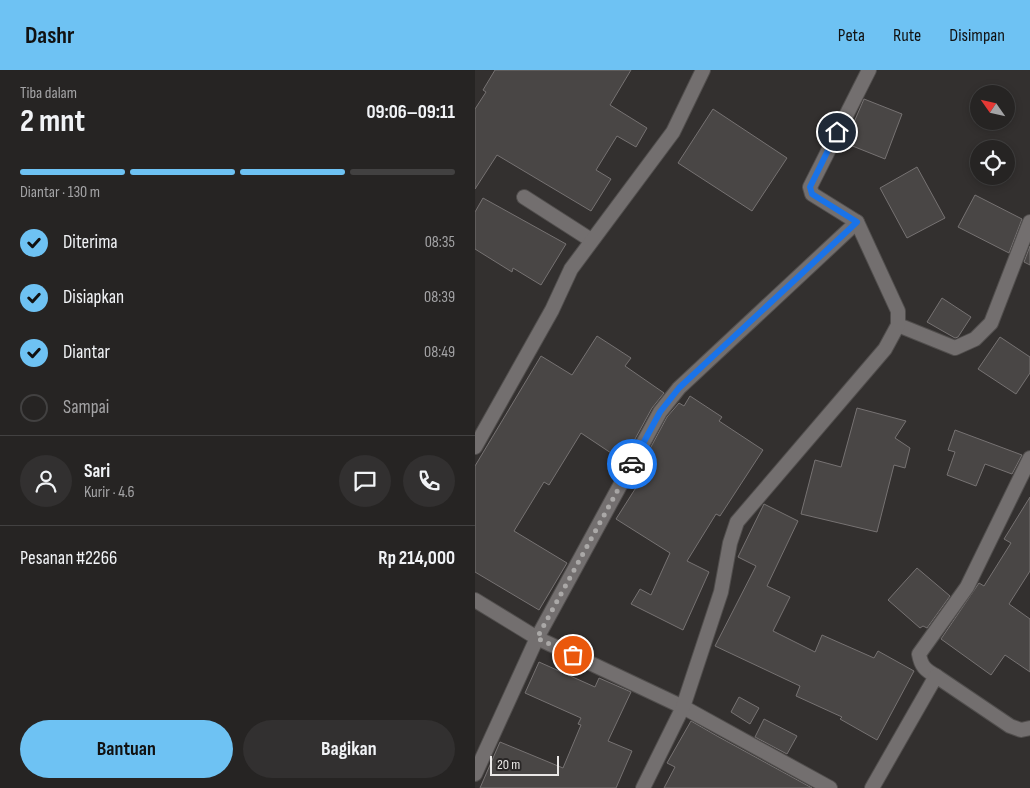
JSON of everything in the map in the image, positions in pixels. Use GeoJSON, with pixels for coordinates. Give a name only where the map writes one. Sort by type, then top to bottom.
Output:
{"type":"FeatureCollection","features":[{"type":"Feature","properties":{"kind":"street"},"geometry":{"type":"LineString","coordinates":[[475,447],[551,310],[571,269],[673,132],[703,70]]}},
{"type":"Feature","properties":{"kind":"street"},"geometry":{"type":"LineString","coordinates":[[643,788],[683,708],[721,592],[730,543],[737,522],[885,349],[897,324],[898,310],[857,222],[812,194],[810,187],[869,70]]}},
{"type":"Feature","properties":{"kind":"street"},"geometry":{"type":"LineString","coordinates":[[524,197],[591,240]]}},
{"type":"Feature","properties":{"kind":"street"},"geometry":{"type":"LineString","coordinates":[[475,774],[537,638],[660,412],[679,388],[857,222]]}},
{"type":"Feature","properties":{"kind":"street"},"geometry":{"type":"LineString","coordinates":[[897,324],[955,348],[975,339],[991,323],[1030,222]]}},
{"type":"Feature","properties":{"kind":"street"},"geometry":{"type":"LineString","coordinates":[[1030,458],[976,570],[919,654],[921,663],[926,670],[1010,726],[1021,730],[1030,728]]}},
{"type":"Feature","properties":{"kind":"street"},"geometry":{"type":"LineString","coordinates":[[475,600],[537,638],[683,708],[830,788]]}},
{"type":"Feature","properties":{"kind":"street"},"geometry":{"type":"LineString","coordinates":[[872,788],[936,676]]}},
{"type":"Feature","properties":{"kind":"building"},"geometry":{"type":"Polygon","coordinates":[[[495,70],[631,70],[610,105],[647,128],[636,147],[617,136],[596,170],[611,179],[591,211],[497,155],[475,189],[475,109],[486,92],[483,90],[495,70]]]}},
{"type":"Feature","properties":{"kind":"building"},"geometry":{"type":"Polygon","coordinates":[[[864,99],[902,114],[885,159],[845,143],[864,99]]]}},
{"type":"Feature","properties":{"kind":"building"},"geometry":{"type":"Polygon","coordinates":[[[713,109],[787,158],[752,211],[678,163],[713,109]]]}},
{"type":"Feature","properties":{"kind":"building"},"geometry":{"type":"Polygon","coordinates":[[[917,167],[945,218],[907,238],[880,188],[917,167]]]}},
{"type":"Feature","properties":{"kind":"building"},"geometry":{"type":"Polygon","coordinates":[[[975,195],[1022,219],[1009,253],[958,227],[975,195]]]}},
{"type":"Feature","properties":{"kind":"building"},"geometry":{"type":"Polygon","coordinates":[[[483,198],[566,244],[541,285],[513,268],[512,272],[475,249],[475,212],[483,198]]]}},
{"type":"Feature","properties":{"kind":"building"},"geometry":{"type":"Polygon","coordinates":[[[1030,246],[1030,265],[1024,262],[1030,246]]]}},
{"type":"Feature","properties":{"kind":"building"},"geometry":{"type":"Polygon","coordinates":[[[942,298],[971,317],[958,337],[955,338],[927,322],[942,298]]]}},
{"type":"Feature","properties":{"kind":"building"},"geometry":{"type":"Polygon","coordinates":[[[597,336],[631,358],[625,366],[664,393],[652,408],[623,461],[581,433],[549,485],[544,482],[514,531],[567,563],[539,610],[475,572],[475,466],[541,356],[572,375],[597,336]]]}},
{"type":"Feature","properties":{"kind":"building"},"geometry":{"type":"Polygon","coordinates":[[[1000,337],[1030,357],[1030,373],[1016,394],[978,369],[1000,337]]]}},
{"type":"Feature","properties":{"kind":"building"},"geometry":{"type":"Polygon","coordinates":[[[690,396],[722,417],[719,421],[763,450],[720,516],[716,514],[687,561],[709,572],[683,630],[631,604],[640,589],[651,595],[670,553],[616,519],[644,475],[638,471],[667,417],[679,403],[684,406],[690,396]]]}},
{"type":"Feature","properties":{"kind":"building"},"geometry":{"type":"Polygon","coordinates":[[[857,408],[906,421],[895,438],[910,448],[905,468],[894,465],[877,532],[801,514],[815,460],[841,467],[857,408]]]}},
{"type":"Feature","properties":{"kind":"building"},"geometry":{"type":"Polygon","coordinates":[[[955,430],[1022,455],[1012,474],[985,464],[976,486],[947,475],[955,452],[948,450],[955,430]]]}},
{"type":"Feature","properties":{"kind":"building"},"geometry":{"type":"Polygon","coordinates":[[[1030,497],[1030,571],[1009,604],[1030,619],[1030,672],[1005,655],[991,675],[941,639],[979,583],[984,586],[1011,543],[1004,539],[1030,497]]]}},
{"type":"Feature","properties":{"kind":"building"},"geometry":{"type":"Polygon","coordinates":[[[764,504],[798,521],[767,586],[790,597],[773,631],[815,652],[822,635],[874,658],[878,651],[914,671],[877,740],[840,719],[842,717],[796,696],[800,686],[715,646],[756,566],[738,557],[764,504]]]}},
{"type":"Feature","properties":{"kind":"building"},"geometry":{"type":"Polygon","coordinates":[[[917,568],[950,596],[927,628],[923,626],[920,628],[888,600],[917,568]]]}},
{"type":"Feature","properties":{"kind":"building"},"geometry":{"type":"Polygon","coordinates":[[[539,662],[595,687],[599,678],[631,692],[608,741],[632,751],[616,788],[480,788],[500,742],[563,768],[581,725],[578,724],[581,718],[525,693],[539,662]]]}},
{"type":"Feature","properties":{"kind":"building"},"geometry":{"type":"Polygon","coordinates":[[[739,697],[759,708],[750,724],[731,712],[739,697]]]}},
{"type":"Feature","properties":{"kind":"building"},"geometry":{"type":"Polygon","coordinates":[[[764,719],[797,736],[787,754],[755,737],[764,719]]]}},
{"type":"Feature","properties":{"kind":"building"},"geometry":{"type":"Polygon","coordinates":[[[691,721],[812,788],[664,788],[675,767],[667,763],[691,721]]]}},
{"type":"Feature","properties":{"kind":"way so far"},"geometry":{"type":"LineString","coordinates":[[573,655],[537,638],[632,464]]}},
{"type":"Feature","properties":{"kind":"route"},"geometry":{"type":"LineString","coordinates":[[632,464],[660,412],[679,388],[857,222],[812,194],[810,187],[837,132]]}}]}
